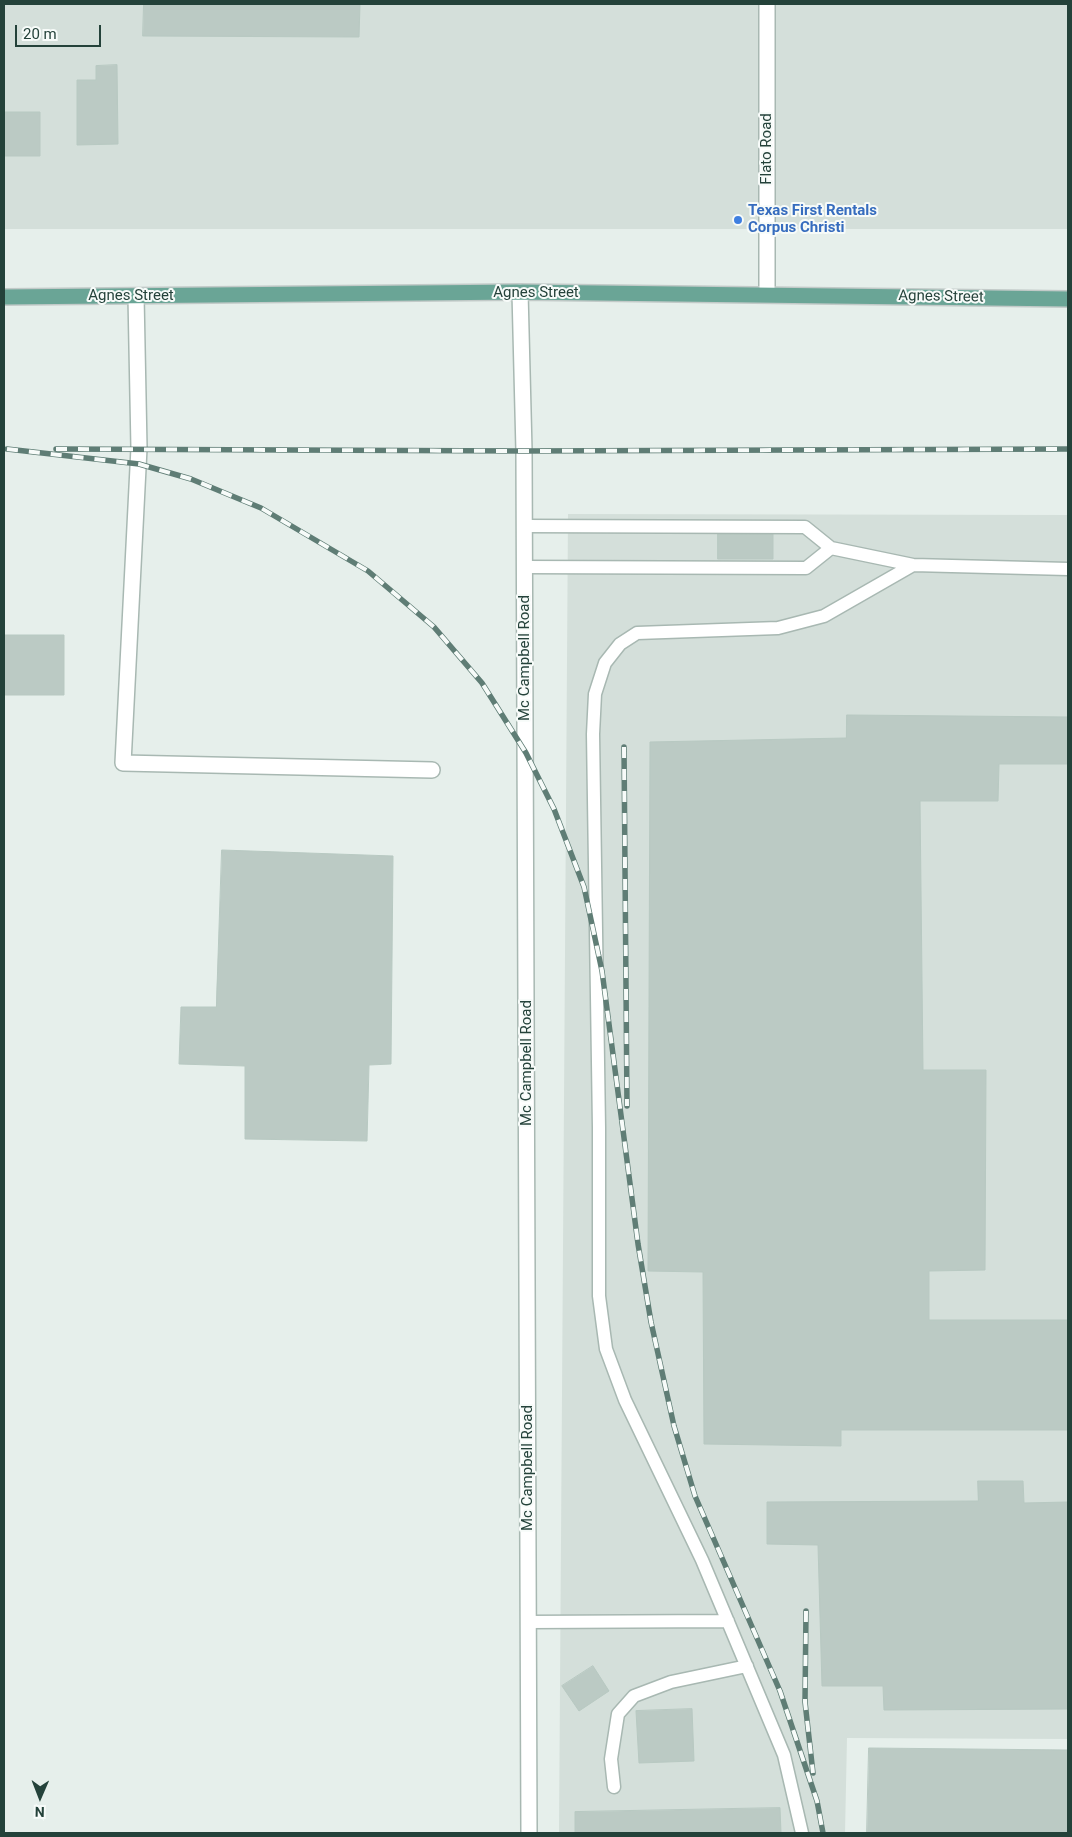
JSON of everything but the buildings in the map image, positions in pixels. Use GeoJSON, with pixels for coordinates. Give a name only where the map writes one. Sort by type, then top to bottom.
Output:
{"type":"FeatureCollection","features":[{"type":"Feature","properties":{"kind":"main road","name":"Agnes Street"},"geometry":{"type":"LineString","coordinates":[[4,297],[520,292],[1068,298]]}},
{"type":"Feature","properties":{"kind":"street","name":"Flato Road"},"geometry":{"type":"LineString","coordinates":[[767,4],[767,294]]}},
{"type":"Feature","properties":{"kind":"street","name":"Mc Campbell Road"},"geometry":{"type":"LineString","coordinates":[[520,292],[524,526],[529,1833]]}},
{"type":"Feature","properties":{"kind":"street"},"geometry":{"type":"LineString","coordinates":[[136,296],[139,448],[123,763],[432,770]]}},
{"type":"Feature","properties":{"kind":"lane"},"geometry":{"type":"LineString","coordinates":[[524,526],[805,527],[831,548],[913,564],[1068,569]]}},
{"type":"Feature","properties":{"kind":"lane"},"geometry":{"type":"LineString","coordinates":[[524,567],[806,568],[831,548]]}},
{"type":"Feature","properties":{"kind":"lane"},"geometry":{"type":"LineString","coordinates":[[802,1833],[784,1755],[698,1552],[626,1400],[606,1349],[599,1296],[599,1128],[593,773],[595,694],[605,663],[620,644],[637,633],[778,628],[824,616],[913,564]]}},
{"type":"Feature","properties":{"kind":"lane"},"geometry":{"type":"LineString","coordinates":[[528,1622],[728,1621]]}},
{"type":"Feature","properties":{"kind":"lane"},"geometry":{"type":"LineString","coordinates":[[614,1787],[612,1759],[618,1714],[634,1696],[671,1682],[747,1666]]}},
{"type":"Feature","properties":{"kind":"shaded area"},"geometry":{"type":"Polygon","coordinates":[[[4,4],[1068,4],[1068,229],[4,229],[4,4]]]}},
{"type":"Feature","properties":{"kind":"shaded area"},"geometry":{"type":"Polygon","coordinates":[[[568,514],[1068,515],[1068,1739],[847,1738],[845,1833],[559,1833],[568,514]]]}},
{"type":"Feature","properties":{"kind":"railway"},"geometry":{"type":"LineString","coordinates":[[7,449],[139,464],[191,479],[261,508],[368,571],[434,627],[482,683],[526,753],[554,809],[584,887],[602,971],[638,1244],[651,1322],[674,1426],[695,1496],[780,1691],[817,1801],[823,1833]]}},
{"type":"Feature","properties":{"kind":"railway"},"geometry":{"type":"LineString","coordinates":[[56,449],[524,451],[1068,449]]}},
{"type":"Feature","properties":{"kind":"railway"},"geometry":{"type":"LineString","coordinates":[[624,747],[627,1106]]}},
{"type":"Feature","properties":{"kind":"railway"},"geometry":{"type":"LineString","coordinates":[[806,1611],[805,1702],[813,1773]]}},
{"type":"Feature","properties":{"kind":"place","name":"Texas First Rentals Corpus Christi"},"geometry":{"type":"Point","coordinates":[738,220]}}]}
